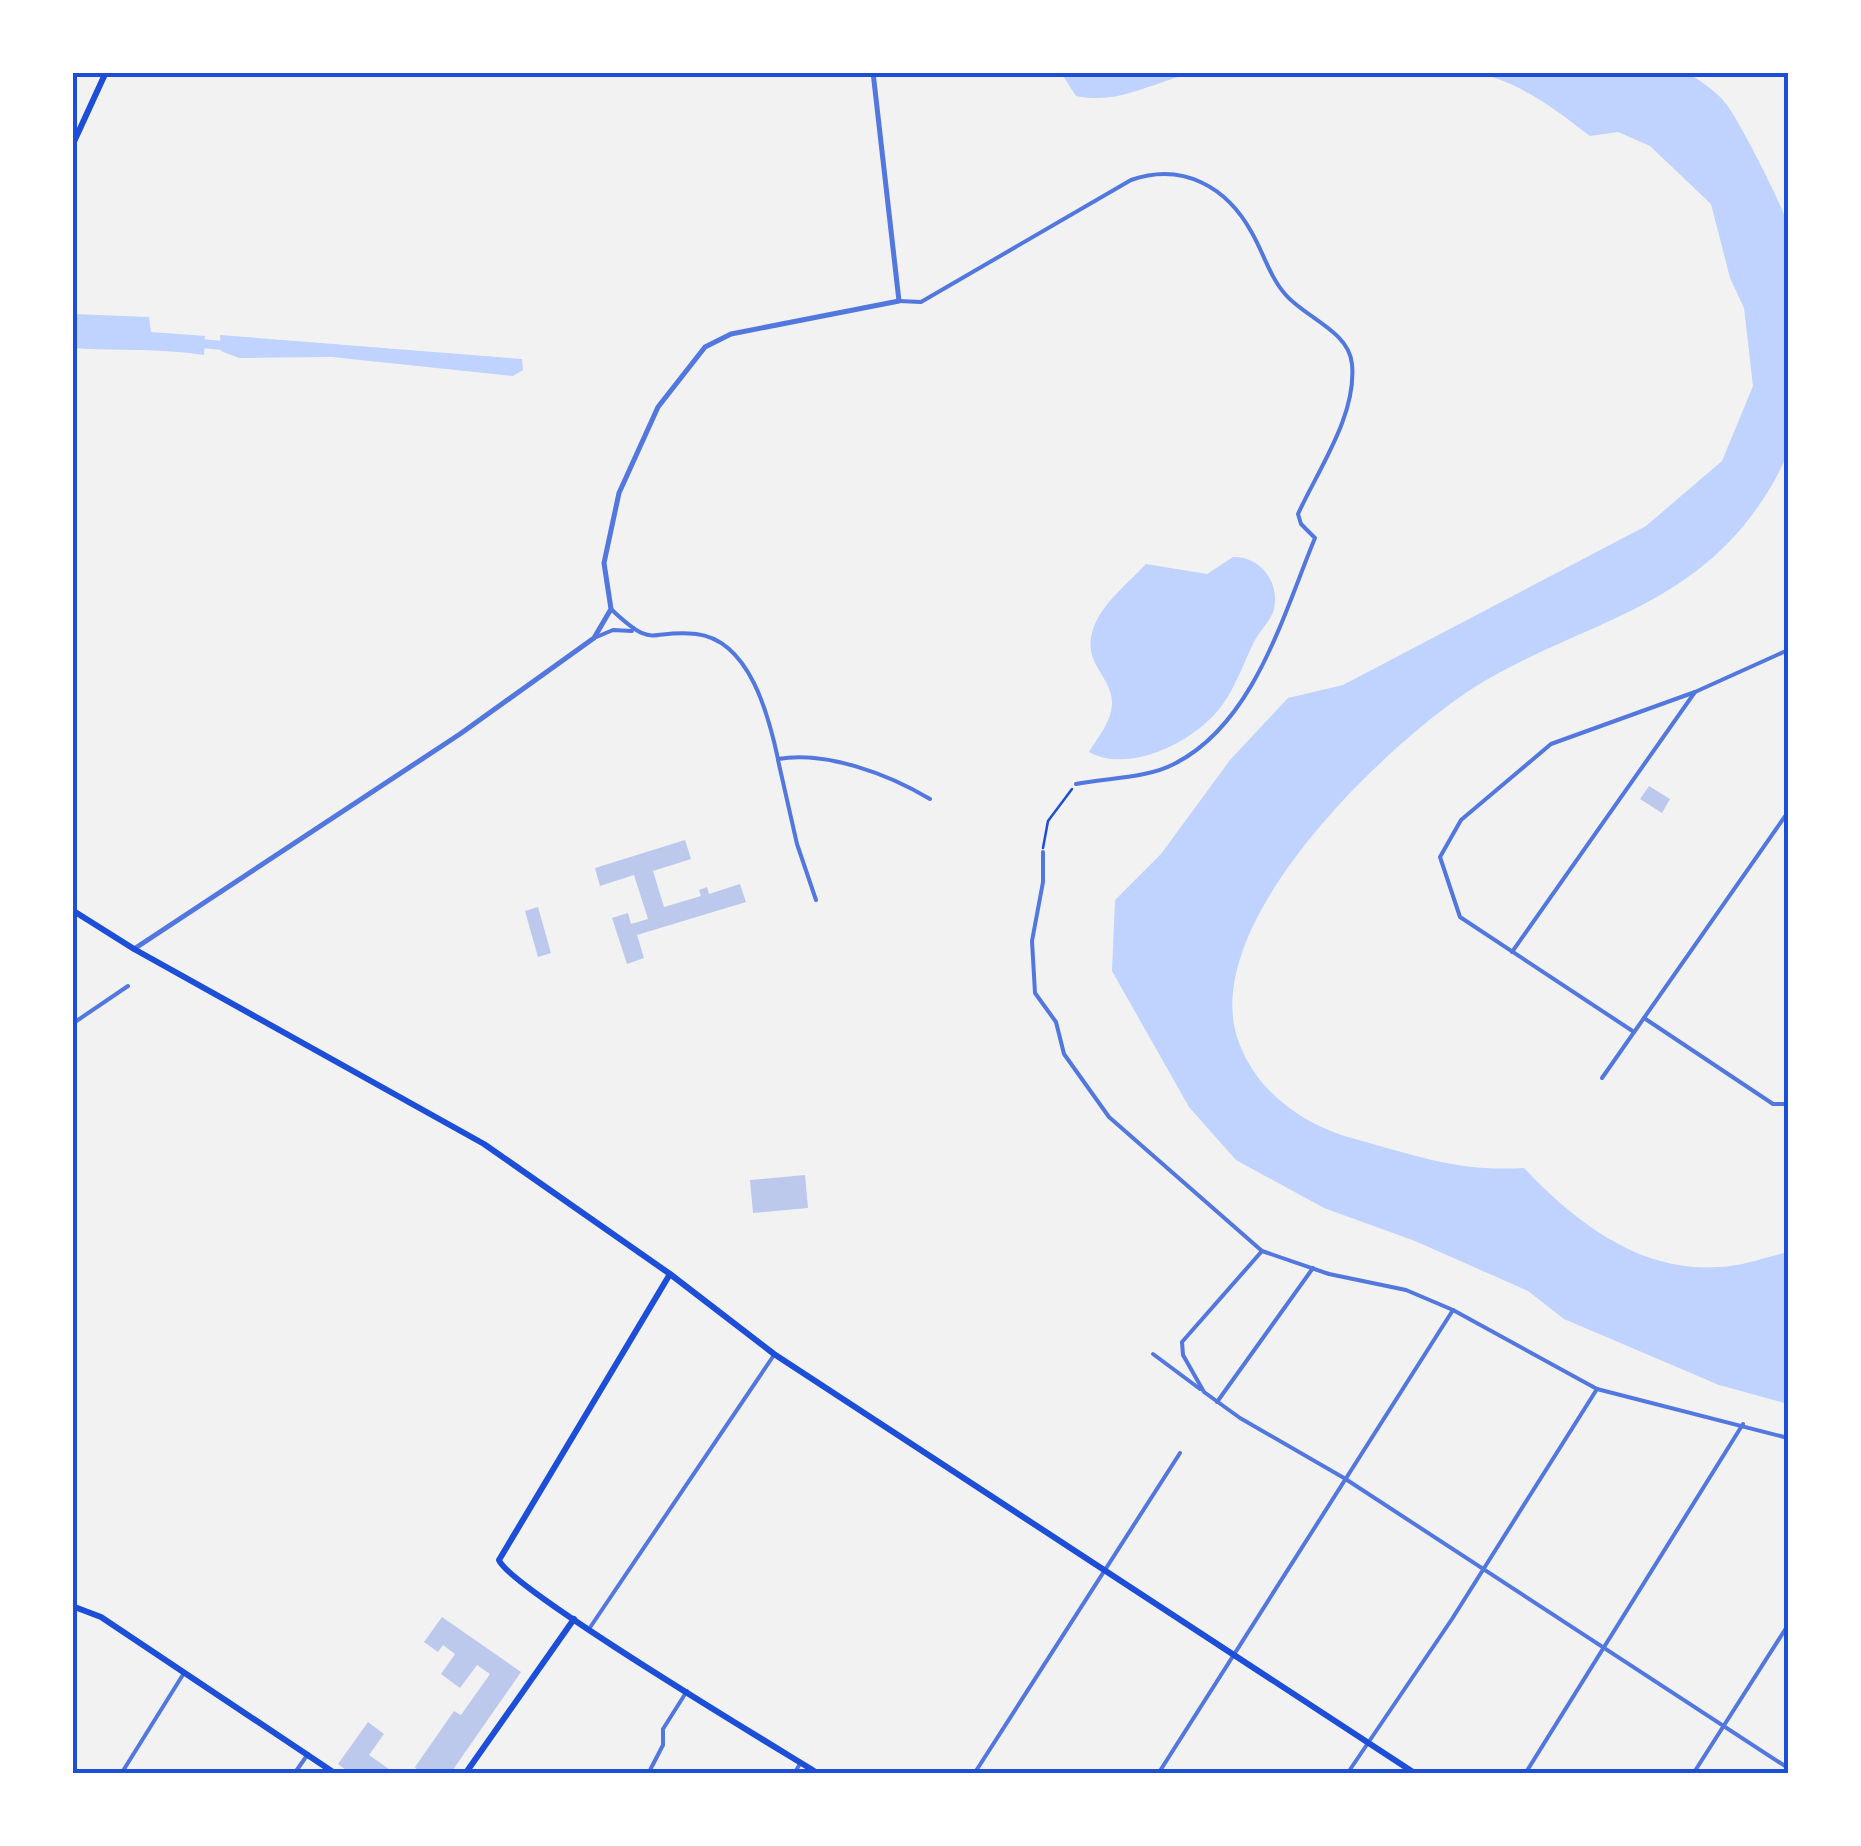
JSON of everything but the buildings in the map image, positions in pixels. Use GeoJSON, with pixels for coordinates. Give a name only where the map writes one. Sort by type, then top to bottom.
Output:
{"type":"FeatureCollection","features":[{"type":"Feature","properties":{"kind":"main road"},"geometry":{"type":"LineString","coordinates":[[72,146],[106,72]]}},
{"type":"Feature","properties":{"kind":"main road"},"geometry":{"type":"LineString","coordinates":[[75,914],[484,1144],[670,1274],[774,1354],[1416,1774]]}},
{"type":"Feature","properties":{"kind":"main road"},"geometry":{"type":"LineString","coordinates":[[670,1274],[501,1552],[502,1566],[589,1629],[819,1774]]}},
{"type":"Feature","properties":{"kind":"main road"},"geometry":{"type":"LineString","coordinates":[[72,1606],[101,1617],[336,1774]]}},
{"type":"Feature","properties":{"kind":"main road"},"geometry":{"type":"LineString","coordinates":[[465,1774],[574,1619]]}},
{"type":"Feature","properties":{"kind":"street"},"geometry":{"type":"LineString","coordinates":[[873,72],[899,301]]}},
{"type":"Feature","properties":{"kind":"street"},"geometry":{"type":"LineString","coordinates":[[594,638],[611,609],[604,563],[620,494],[658,407],[705,348],[731,334],[899,301],[922,302],[1131,180],[1158,172],[1193,177],[1218,190],[1250,228],[1283,292],[1342,339],[1352,361],[1340,422],[1298,514],[1300,524],[1315,538],[1237,709],[1215,734],[1172,766],[1076,784]]}},
{"type":"Feature","properties":{"kind":"street"},"geometry":{"type":"LineString","coordinates":[[611,609],[649,637],[700,634],[736,659],[764,698],[797,844],[816,900]]}},
{"type":"Feature","properties":{"kind":"street"},"geometry":{"type":"LineString","coordinates":[[134,949],[460,734],[594,638],[612,630],[639,632]]}},
{"type":"Feature","properties":{"kind":"street"},"geometry":{"type":"LineString","coordinates":[[1634,1032],[1460,917],[1440,857],[1461,820],[1552,744],[1695,692],[1788,650]]}},
{"type":"Feature","properties":{"kind":"street"},"geometry":{"type":"LineString","coordinates":[[1512,952],[1695,692]]}},
{"type":"Feature","properties":{"kind":"street"},"geometry":{"type":"LineString","coordinates":[[778,758],[796,756],[866,770],[901,782],[930,800]]}},
{"type":"Feature","properties":{"kind":"street"},"geometry":{"type":"LineString","coordinates":[[1602,1078],[1787,817]]}},
{"type":"Feature","properties":{"kind":"street"},"geometry":{"type":"LineString","coordinates":[[1042,852],[1043,882],[1032,941],[1035,993],[1056,1022],[1064,1054],[1109,1117],[1262,1251],[1313,1268],[1406,1290],[1453,1310],[1597,1389],[1788,1438]]}},
{"type":"Feature","properties":{"kind":"street"},"geometry":{"type":"LineString","coordinates":[[72,1024],[128,986]]}},
{"type":"Feature","properties":{"kind":"street"},"geometry":{"type":"LineString","coordinates":[[1644,1018],[1774,1104],[1788,1104]]}},
{"type":"Feature","properties":{"kind":"street"},"geometry":{"type":"LineString","coordinates":[[1204,1392],[1182,1356],[1182,1342],[1262,1251]]}},
{"type":"Feature","properties":{"kind":"street"},"geometry":{"type":"LineString","coordinates":[[1217,1402],[1313,1268]]}},
{"type":"Feature","properties":{"kind":"street"},"geometry":{"type":"LineString","coordinates":[[1158,1774],[1453,1310]]}},
{"type":"Feature","properties":{"kind":"street"},"geometry":{"type":"LineString","coordinates":[[589,1629],[774,1354]]}},
{"type":"Feature","properties":{"kind":"street"},"geometry":{"type":"LineString","coordinates":[[1153,1354],[1217,1402],[1344,1478],[1788,1768]]}},
{"type":"Feature","properties":{"kind":"street"},"geometry":{"type":"LineString","coordinates":[[1347,1774],[1597,1389]]}},
{"type":"Feature","properties":{"kind":"street"},"geometry":{"type":"LineString","coordinates":[[1526,1774],[1743,1424]]}},
{"type":"Feature","properties":{"kind":"street"},"geometry":{"type":"LineString","coordinates":[[974,1774],[1180,1453]]}},
{"type":"Feature","properties":{"kind":"street"},"geometry":{"type":"LineString","coordinates":[[1693,1774],[1788,1625]]}},
{"type":"Feature","properties":{"kind":"street"},"geometry":{"type":"LineString","coordinates":[[121,1774],[184,1673]]}},
{"type":"Feature","properties":{"kind":"street"},"geometry":{"type":"LineString","coordinates":[[648,1774],[663,1746],[663,1729],[687,1691]]}},
{"type":"Feature","properties":{"kind":"street"},"geometry":{"type":"LineString","coordinates":[[294,1774],[308,1754]]}},
{"type":"Feature","properties":{"kind":"street"},"geometry":{"type":"LineString","coordinates":[[794,1774],[801,1762]]}},
{"type":"Feature","properties":{"kind":"path"},"geometry":{"type":"LineString","coordinates":[[1042,852],[1048,821],[1076,784]]}},
{"type":"Feature","properties":{"kind":"water"},"geometry":{"type":"Polygon","coordinates":[[[1061,73],[1194,73],[1122,95],[1092,98],[1076,96],[1061,73]]]}},
{"type":"Feature","properties":{"kind":"water"},"geometry":{"type":"Polygon","coordinates":[[[1475,73],[1680,73],[1692,76],[1724,101],[1761,165],[1788,227],[1791,343],[1787,454],[1757,509],[1715,556],[1646,603],[1533,655],[1460,697],[1424,724],[1342,801],[1303,847],[1270,896],[1245,945],[1233,992],[1237,1037],[1268,1089],[1317,1125],[1438,1161],[1479,1168],[1524,1168],[1565,1208],[1637,1253],[1691,1267],[1720,1267],[1788,1252],[1788,1404],[1719,1385],[1564,1319],[1528,1291],[1415,1241],[1324,1208],[1236,1160],[1189,1107],[1112,971],[1115,900],[1161,854],[1230,760],[1288,698],[1343,685],[1646,526],[1722,461],[1753,386],[1744,308],[1730,278],[1711,204],[1650,146],[1618,132],[1590,136],[1521,89],[1475,73]]]}},
{"type":"Feature","properties":{"kind":"water"},"geometry":{"type":"Polygon","coordinates":[[[73,314],[149,317],[151,332],[205,336],[204,355],[73,348],[73,314]]]}},
{"type":"Feature","properties":{"kind":"water"},"geometry":{"type":"Polygon","coordinates":[[[220,335],[522,359],[523,370],[513,376],[332,357],[239,358],[221,351],[220,335]]]}},
{"type":"Feature","properties":{"kind":"water"},"geometry":{"type":"Polygon","coordinates":[[[1233,557],[1252,561],[1266,572],[1275,599],[1273,613],[1223,704],[1197,730],[1162,750],[1124,759],[1089,752],[1104,729],[1112,703],[1090,644],[1104,609],[1146,564],[1207,574],[1233,557]]]}},
{"type":"Feature","properties":{"kind":"waterway"},"geometry":{"type":"LineString","coordinates":[[195,343],[229,346]]}}]}
